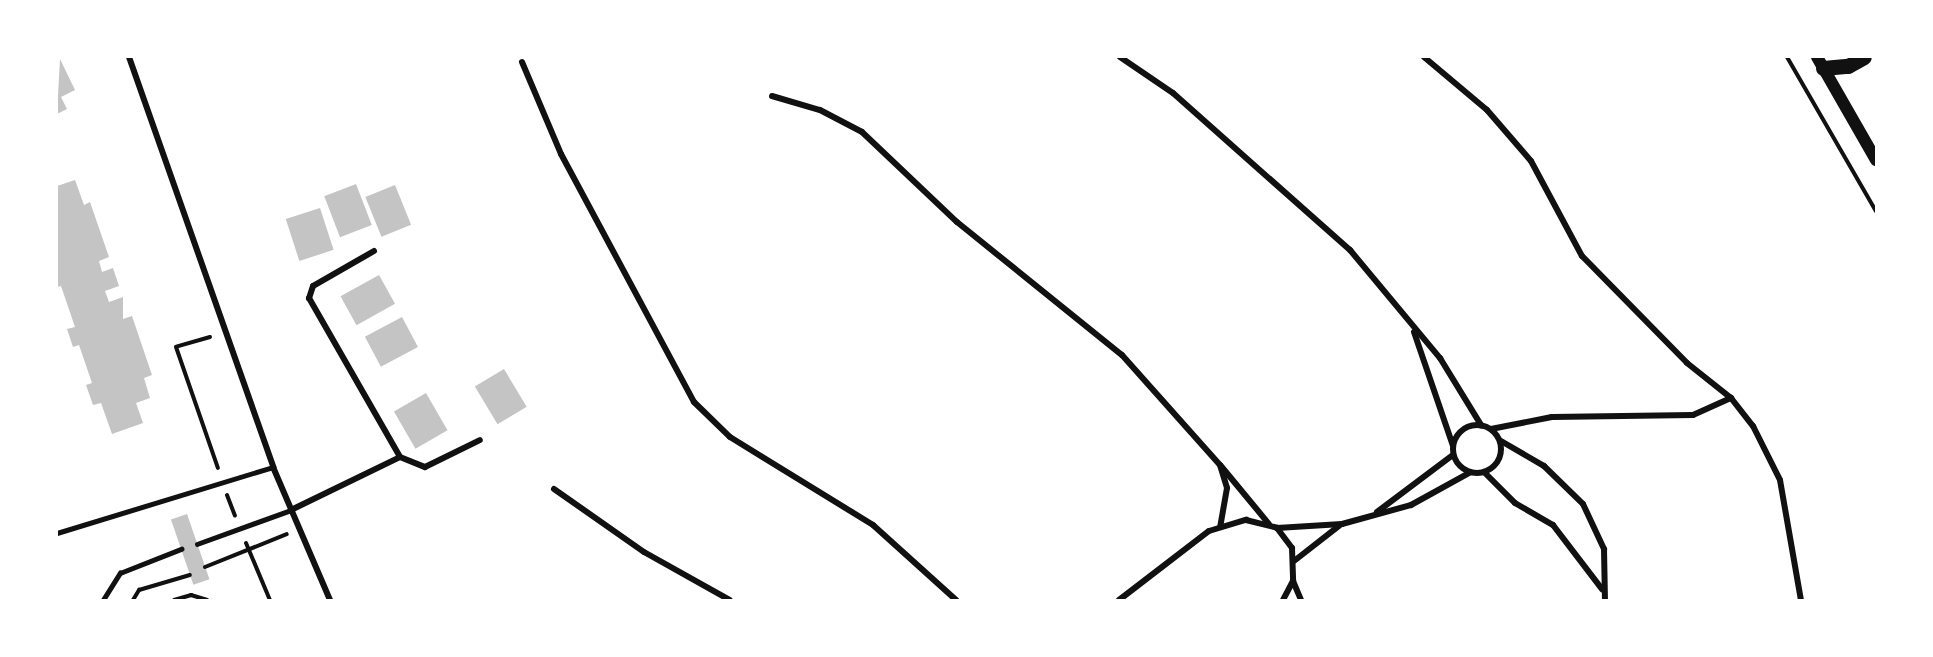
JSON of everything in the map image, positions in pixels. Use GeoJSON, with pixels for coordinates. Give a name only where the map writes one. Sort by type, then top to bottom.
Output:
{"type":"FeatureCollection","features":[{"type":"Feature","properties":{"kind":"main road"},"geometry":{"type":"LineString","coordinates":[[1820,63],[1848,66],[1864,57]]}},
{"type":"Feature","properties":{"kind":"main road"},"geometry":{"type":"LineString","coordinates":[[1820,63],[1876,160]]}},
{"type":"Feature","properties":{"kind":"street"},"geometry":{"type":"LineString","coordinates":[[129,57],[273,467],[330,600]]}},
{"type":"Feature","properties":{"kind":"street"},"geometry":{"type":"LineString","coordinates":[[1120,57],[1173,93],[1324,225],[1463,390],[1481,425]]}},
{"type":"Feature","properties":{"kind":"street"},"geometry":{"type":"LineString","coordinates":[[1424,57],[1487,110],[1531,161],[1582,256],[1687,363],[1731,398],[1758,435],[1780,480],[1801,600]]}},
{"type":"Feature","properties":{"kind":"street"},"geometry":{"type":"LineString","coordinates":[[522,62],[561,154],[694,402],[730,437],[873,525],[956,600]]}},
{"type":"Feature","properties":{"kind":"street"},"geometry":{"type":"LineString","coordinates":[[772,96],[820,110],[862,132],[957,222],[1122,355],[1269,524]]}},
{"type":"Feature","properties":{"kind":"street"},"geometry":{"type":"LineString","coordinates":[[374,251],[313,286],[309,298],[400,457],[425,467],[480,440]]}},
{"type":"Feature","properties":{"kind":"street"},"geometry":{"type":"LineString","coordinates":[[1413,328],[1453,446],[1453,454],[1471,472]]}},
{"type":"Feature","properties":{"kind":"street"},"geometry":{"type":"LineString","coordinates":[[1491,429],[1552,417],[1693,415],[1731,398]]}},
{"type":"Feature","properties":{"kind":"street"},"geometry":{"type":"LineString","coordinates":[[1453,446],[1460,432],[1481,425],[1491,429],[1501,441],[1544,466],[1583,504],[1604,549],[1602,589],[1605,600]]}},
{"type":"Feature","properties":{"kind":"street"},"geometry":{"type":"LineString","coordinates":[[1277,528],[1342,524],[1426,500],[1471,472],[1484,472],[1497,464],[1501,441]]}},
{"type":"Feature","properties":{"kind":"street"},"geometry":{"type":"LineString","coordinates":[[1376,513],[1453,454]]}},
{"type":"Feature","properties":{"kind":"street"},"geometry":{"type":"LineString","coordinates":[[291,510],[400,457]]}},
{"type":"Feature","properties":{"kind":"street"},"geometry":{"type":"LineString","coordinates":[[1220,465],[1227,488],[1220,526]]}},
{"type":"Feature","properties":{"kind":"street"},"geometry":{"type":"LineString","coordinates":[[1484,472],[1515,503],[1553,525],[1602,589]]}},
{"type":"Feature","properties":{"kind":"street"},"geometry":{"type":"LineString","coordinates":[[554,489],[644,552],[730,600]]}},
{"type":"Feature","properties":{"kind":"street"},"geometry":{"type":"LineString","coordinates":[[1119,600],[1220,526],[1246,520],[1269,524],[1277,528],[1288,539],[1294,561],[1293,581],[1283,600]]}},
{"type":"Feature","properties":{"kind":"street"},"geometry":{"type":"LineString","coordinates":[[1294,561],[1342,524]]}},
{"type":"Feature","properties":{"kind":"street"},"geometry":{"type":"LineString","coordinates":[[1293,581],[1301,600]]}},
{"type":"Feature","properties":{"kind":"lane"},"geometry":{"type":"LineString","coordinates":[[57,533],[273,467]]}},
{"type":"Feature","properties":{"kind":"lane"},"geometry":{"type":"LineString","coordinates":[[197,544],[291,510]]}},
{"type":"Feature","properties":{"kind":"lane"},"geometry":{"type":"LineString","coordinates":[[102,600],[120,573],[181,549]]}},
{"type":"Feature","properties":{"kind":"path"},"geometry":{"type":"LineString","coordinates":[[1787,57],[1876,211]]}},
{"type":"Feature","properties":{"kind":"path"},"geometry":{"type":"LineString","coordinates":[[225,332],[176,347],[222,482],[270,600]]}},
{"type":"Feature","properties":{"kind":"path"},"geometry":{"type":"LineString","coordinates":[[205,567],[248,547],[299,530]]}},
{"type":"Feature","properties":{"kind":"path"},"geometry":{"type":"LineString","coordinates":[[134,600],[139,590],[190,575]]}},
{"type":"Feature","properties":{"kind":"path"},"geometry":{"type":"LineString","coordinates":[[174,600],[191,595],[207,600]]}},
{"type":"Feature","properties":{"kind":"building"},"geometry":{"type":"Polygon","coordinates":[[[60,59],[75,90],[61,97],[67,109],[57,114],[60,59]]]}},
{"type":"Feature","properties":{"kind":"building"},"geometry":{"type":"Polygon","coordinates":[[[75,180],[84,205],[90,202],[109,257],[99,261],[102,272],[113,268],[119,286],[105,291],[109,302],[123,297],[123,319],[132,316],[152,375],[144,378],[150,398],[136,403],[143,423],[112,434],[101,403],[93,405],[86,385],[92,383],[79,345],[73,347],[67,329],[75,327],[61,286],[57,287],[57,186],[75,180]]]}},
{"type":"Feature","properties":{"kind":"building"},"geometry":{"type":"Polygon","coordinates":[[[356,184],[372,225],[340,237],[324,196],[356,184]]]}},
{"type":"Feature","properties":{"kind":"building"},"geometry":{"type":"Polygon","coordinates":[[[395,185],[411,225],[381,237],[365,197],[395,185]]]}},
{"type":"Feature","properties":{"kind":"building"},"geometry":{"type":"Polygon","coordinates":[[[320,208],[334,250],[299,261],[286,219],[320,208]]]}},
{"type":"Feature","properties":{"kind":"building"},"geometry":{"type":"Polygon","coordinates":[[[379,275],[395,304],[357,325],[341,296],[379,275]]]}},
{"type":"Feature","properties":{"kind":"building"},"geometry":{"type":"Polygon","coordinates":[[[402,317],[418,347],[381,367],[365,337],[402,317]]]}},
{"type":"Feature","properties":{"kind":"building"},"geometry":{"type":"Polygon","coordinates":[[[504,369],[527,407],[498,424],[475,387],[504,369]]]}},
{"type":"Feature","properties":{"kind":"building"},"geometry":{"type":"Polygon","coordinates":[[[426,393],[448,430],[415,449],[394,412],[426,393]]]}},
{"type":"Feature","properties":{"kind":"building"},"geometry":{"type":"Polygon","coordinates":[[[187,514],[209,579],[193,585],[171,520],[187,514]]]}}]}
